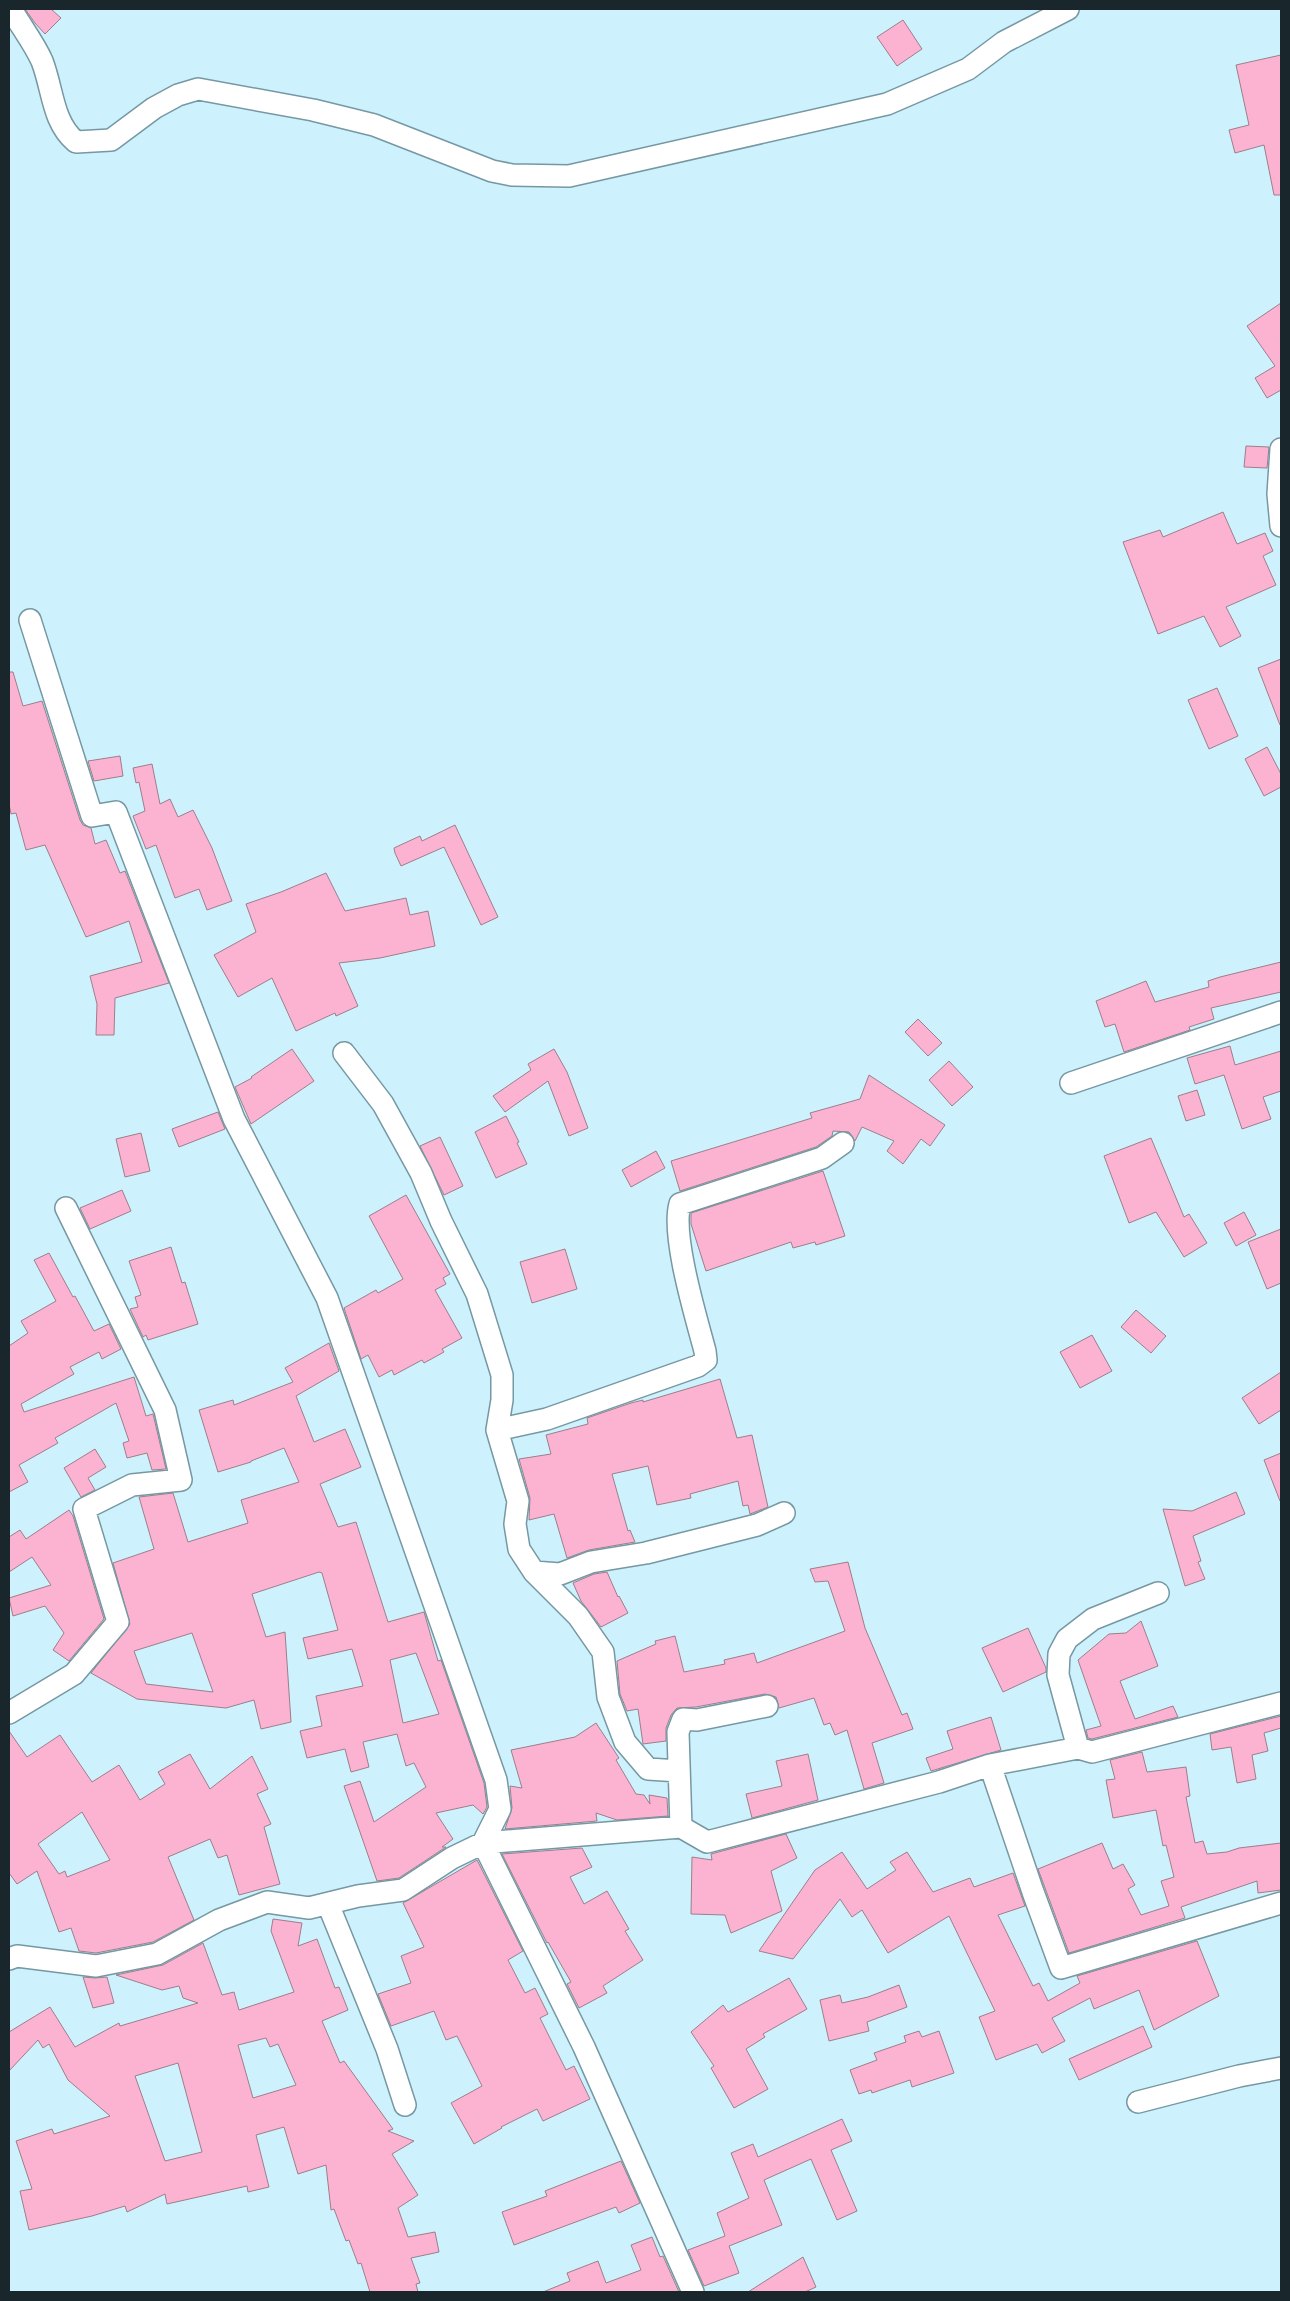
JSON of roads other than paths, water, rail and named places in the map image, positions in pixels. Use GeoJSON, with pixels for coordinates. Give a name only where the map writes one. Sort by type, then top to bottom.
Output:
{"type":"FeatureCollection","features":[{"type":"Feature","properties":{"kind":"street"},"geometry":{"type":"LineString","coordinates":[[9,10],[14,14],[41,60],[59,123],[65,133],[76,142],[111,140],[154,108],[178,95],[198,89],[312,110],[374,126],[492,171],[512,176],[569,176],[887,104],[968,70],[1004,42],[1068,9]]}},
{"type":"Feature","properties":{"kind":"street"},"geometry":{"type":"LineString","coordinates":[[1281,449],[1278,494],[1281,526]]}},
{"type":"Feature","properties":{"kind":"street"},"geometry":{"type":"LineString","coordinates":[[30,620],[92,816],[116,812],[234,1120],[327,1298],[496,1780],[500,1809],[483,1843]]}},
{"type":"Feature","properties":{"kind":"street"},"geometry":{"type":"LineString","coordinates":[[1071,1083],[1281,1012]]}},
{"type":"Feature","properties":{"kind":"street"},"geometry":{"type":"LineString","coordinates":[[344,1053],[383,1104],[421,1173],[441,1221],[477,1294],[502,1375],[502,1400],[497,1430],[518,1501],[515,1524],[519,1549],[534,1572],[578,1616],[602,1652],[608,1697],[625,1742],[648,1769],[679,1772]]}},
{"type":"Feature","properties":{"kind":"street"},"geometry":{"type":"LineString","coordinates":[[497,1430],[547,1419],[698,1366],[706,1360],[706,1351],[689,1289],[678,1232],[677,1214],[680,1204],[822,1158],[843,1143]]}},
{"type":"Feature","properties":{"kind":"street"},"geometry":{"type":"LineString","coordinates":[[9,1713],[74,1674],[118,1622],[84,1509],[132,1485],[181,1480],[165,1410],[66,1208]]}},
{"type":"Feature","properties":{"kind":"street"},"geometry":{"type":"LineString","coordinates":[[534,1572],[560,1574],[591,1562],[646,1553],[757,1525],[784,1513]]}},
{"type":"Feature","properties":{"kind":"street"},"geometry":{"type":"LineString","coordinates":[[1078,1748],[1058,1675],[1059,1654],[1067,1639],[1093,1619],[1158,1593]]}},
{"type":"Feature","properties":{"kind":"street"},"geometry":{"type":"LineString","coordinates":[[9,1959],[17,1956],[96,1966],[157,1954],[219,1920],[267,1902],[309,1908],[358,1896],[403,1890],[452,1858],[483,1843],[681,1827],[707,1842],[938,1782],[990,1766],[1078,1748],[1092,1752],[1281,1703]]}},
{"type":"Feature","properties":{"kind":"street"},"geometry":{"type":"LineString","coordinates":[[681,1827],[678,1732],[683,1719],[697,1720],[767,1706]]}},
{"type":"Feature","properties":{"kind":"street"},"geometry":{"type":"LineString","coordinates":[[990,1766],[1039,1910],[1061,1968],[1281,1902]]}},
{"type":"Feature","properties":{"kind":"street"},"geometry":{"type":"LineString","coordinates":[[483,1843],[584,2047],[693,2292]]}},
{"type":"Feature","properties":{"kind":"street"},"geometry":{"type":"LineString","coordinates":[[328,1904],[387,2049],[405,2105]]}},
{"type":"Feature","properties":{"kind":"street"},"geometry":{"type":"LineString","coordinates":[[1138,2102],[1239,2076],[1281,2068]]}}]}
